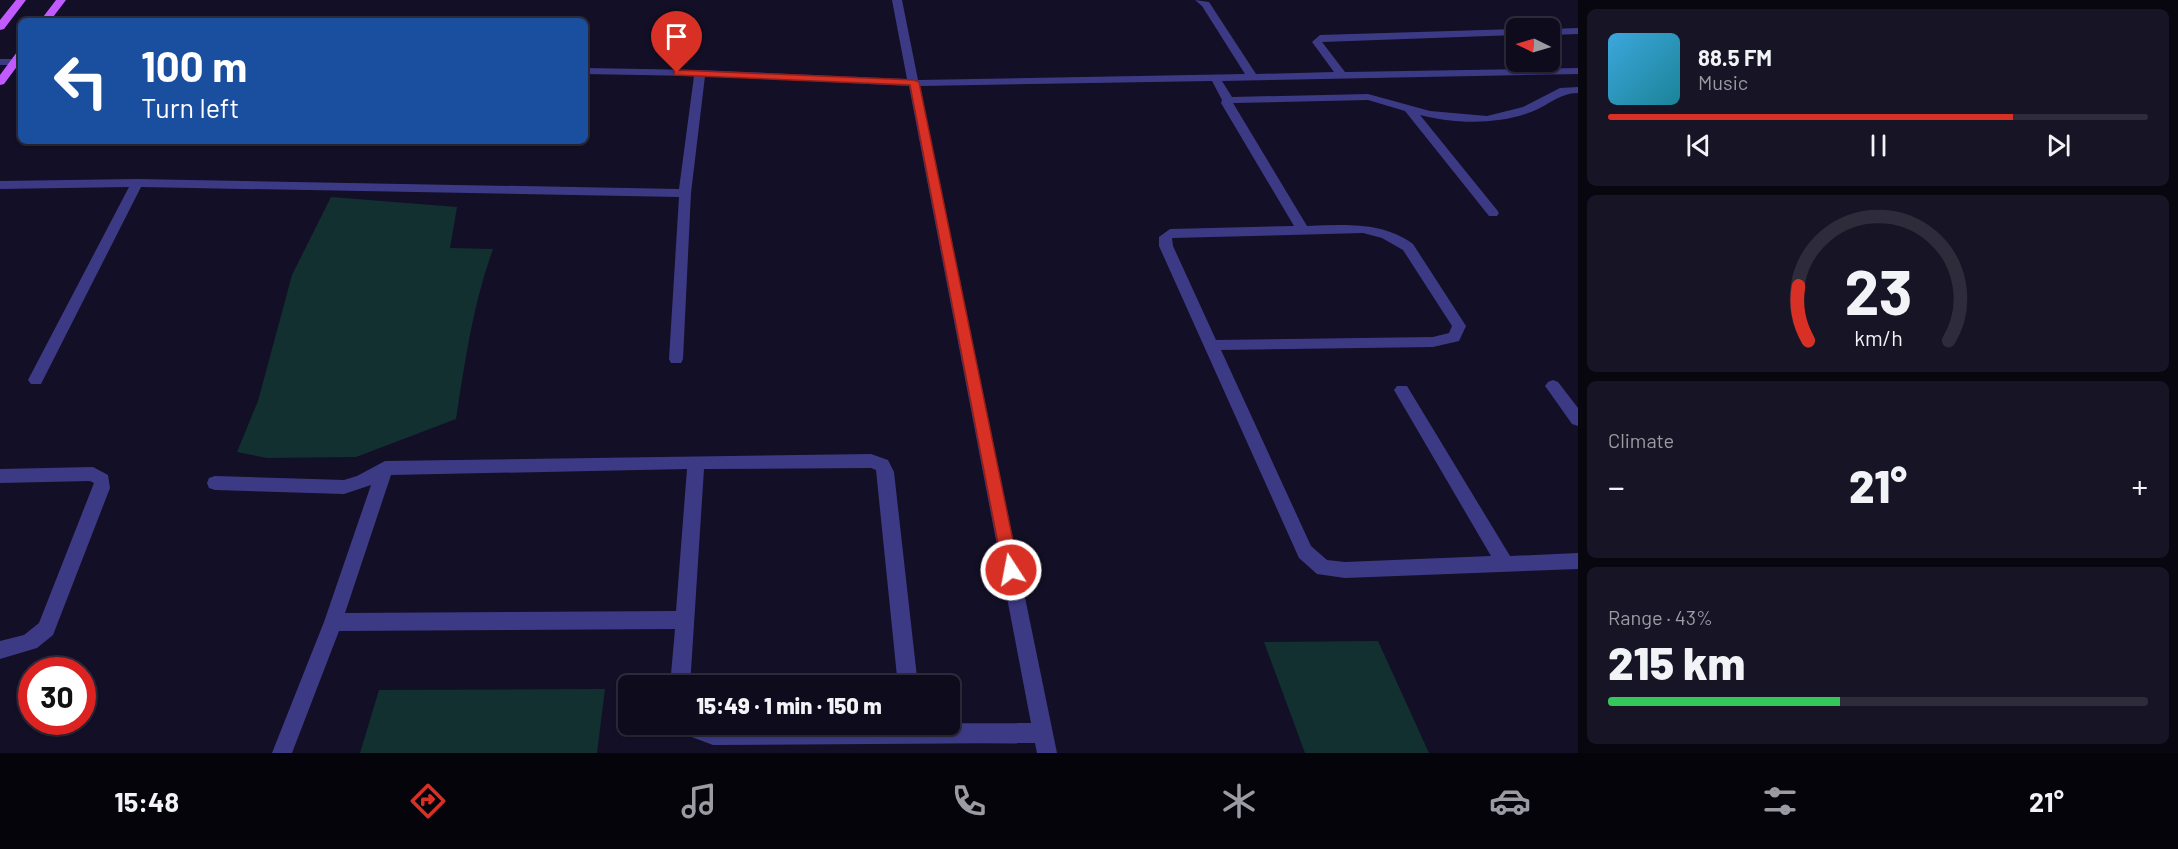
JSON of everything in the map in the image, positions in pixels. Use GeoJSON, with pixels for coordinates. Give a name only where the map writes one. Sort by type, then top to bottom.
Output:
{"type":"FeatureCollection","features":[{"type":"Feature","properties":{"kind":"main road"},"geometry":{"type":"LineString","coordinates":[[0,27],[21,0]]}},
{"type":"Feature","properties":{"kind":"main road"},"geometry":{"type":"LineString","coordinates":[[47,18],[61,0]]}},
{"type":"Feature","properties":{"kind":"main road"},"geometry":{"type":"LineString","coordinates":[[0,82],[18,60]]}},
{"type":"Feature","properties":{"kind":"street"},"geometry":{"type":"LineString","coordinates":[[897,0],[1045,743],[960,733]]}},
{"type":"Feature","properties":{"kind":"street"},"geometry":{"type":"LineString","coordinates":[[1200,0],[1209,8],[1252,76]]}},
{"type":"Feature","properties":{"kind":"street"},"geometry":{"type":"LineString","coordinates":[[1560,32],[1578,31]]}},
{"type":"Feature","properties":{"kind":"street"},"geometry":{"type":"LineString","coordinates":[[1368,97],[1317,42],[1320,38],[1506,32]]}},
{"type":"Feature","properties":{"kind":"street"},"geometry":{"type":"LineString","coordinates":[[0,62],[18,59]]}},
{"type":"Feature","properties":{"kind":"street"},"geometry":{"type":"LineString","coordinates":[[1560,71],[1578,70]]}},
{"type":"Feature","properties":{"kind":"street"},"geometry":{"type":"LineString","coordinates":[[588,71],[700,73],[914,82],[1506,72]]}},
{"type":"Feature","properties":{"kind":"street"},"geometry":{"type":"LineString","coordinates":[[1546,72],[1578,104]]}},
{"type":"Feature","properties":{"kind":"street"},"geometry":{"type":"LineString","coordinates":[[676,359],[686,193],[700,73]]}},
{"type":"Feature","properties":{"kind":"street"},"geometry":{"type":"LineString","coordinates":[[1215,77],[1228,100],[1227,103],[1303,230]]}},
{"type":"Feature","properties":{"kind":"street"},"geometry":{"type":"LineString","coordinates":[[1228,100],[1368,97],[1409,109],[1455,118],[1496,118],[1527,110],[1564,90],[1578,90]]}},
{"type":"Feature","properties":{"kind":"street"},"geometry":{"type":"LineString","coordinates":[[1409,109],[1493,213]]}},
{"type":"Feature","properties":{"kind":"street"},"geometry":{"type":"LineString","coordinates":[[0,185],[137,183],[686,193]]}},
{"type":"Feature","properties":{"kind":"street"},"geometry":{"type":"LineString","coordinates":[[36,380],[137,183]]}},
{"type":"Feature","properties":{"kind":"street"},"geometry":{"type":"LineString","coordinates":[[1211,345],[1433,342],[1454,337],[1460,326],[1408,247],[1397,238],[1363,229],[1170,233],[1165,237],[1166,246],[1305,552],[1323,568],[1345,570],[1578,561]]}},
{"type":"Feature","properties":{"kind":"street"},"geometry":{"type":"LineString","coordinates":[[1553,386],[1578,420]]}},
{"type":"Feature","properties":{"kind":"street"},"geometry":{"type":"LineString","coordinates":[[1402,390],[1505,564]]}},
{"type":"Feature","properties":{"kind":"street"},"geometry":{"type":"LineString","coordinates":[[215,483],[344,487],[362,482],[385,468],[871,461],[882,465],[886,472],[907,675]]}},
{"type":"Feature","properties":{"kind":"street"},"geometry":{"type":"LineString","coordinates":[[681,675],[696,462]]}},
{"type":"Feature","properties":{"kind":"street"},"geometry":{"type":"LineString","coordinates":[[282,753],[333,622],[385,468]]}},
{"type":"Feature","properties":{"kind":"street"},"geometry":{"type":"LineString","coordinates":[[0,476],[93,474],[102,480],[102,488],[46,629],[39,639],[27,645],[0,650]]}},
{"type":"Feature","properties":{"kind":"street"},"geometry":{"type":"LineString","coordinates":[[333,622],[684,620]]}},
{"type":"Feature","properties":{"kind":"green space"},"geometry":{"type":"Polygon","coordinates":[[[331,197],[457,207],[450,248],[493,249],[475,312],[456,419],[356,457],[267,458],[237,452],[258,401],[292,275],[331,197]]]}},
{"type":"Feature","properties":{"kind":"green space"},"geometry":{"type":"Polygon","coordinates":[[[1378,641],[1429,753],[1305,753],[1264,642],[1378,641]]]}},
{"type":"Feature","properties":{"kind":"green space"},"geometry":{"type":"Polygon","coordinates":[[[605,689],[597,753],[360,753],[379,690],[605,689]]]}},
{"type":"Feature","properties":{"kind":"route"},"geometry":{"type":"LineString","coordinates":[[677,73],[914,82],[1011,570]]}}]}
